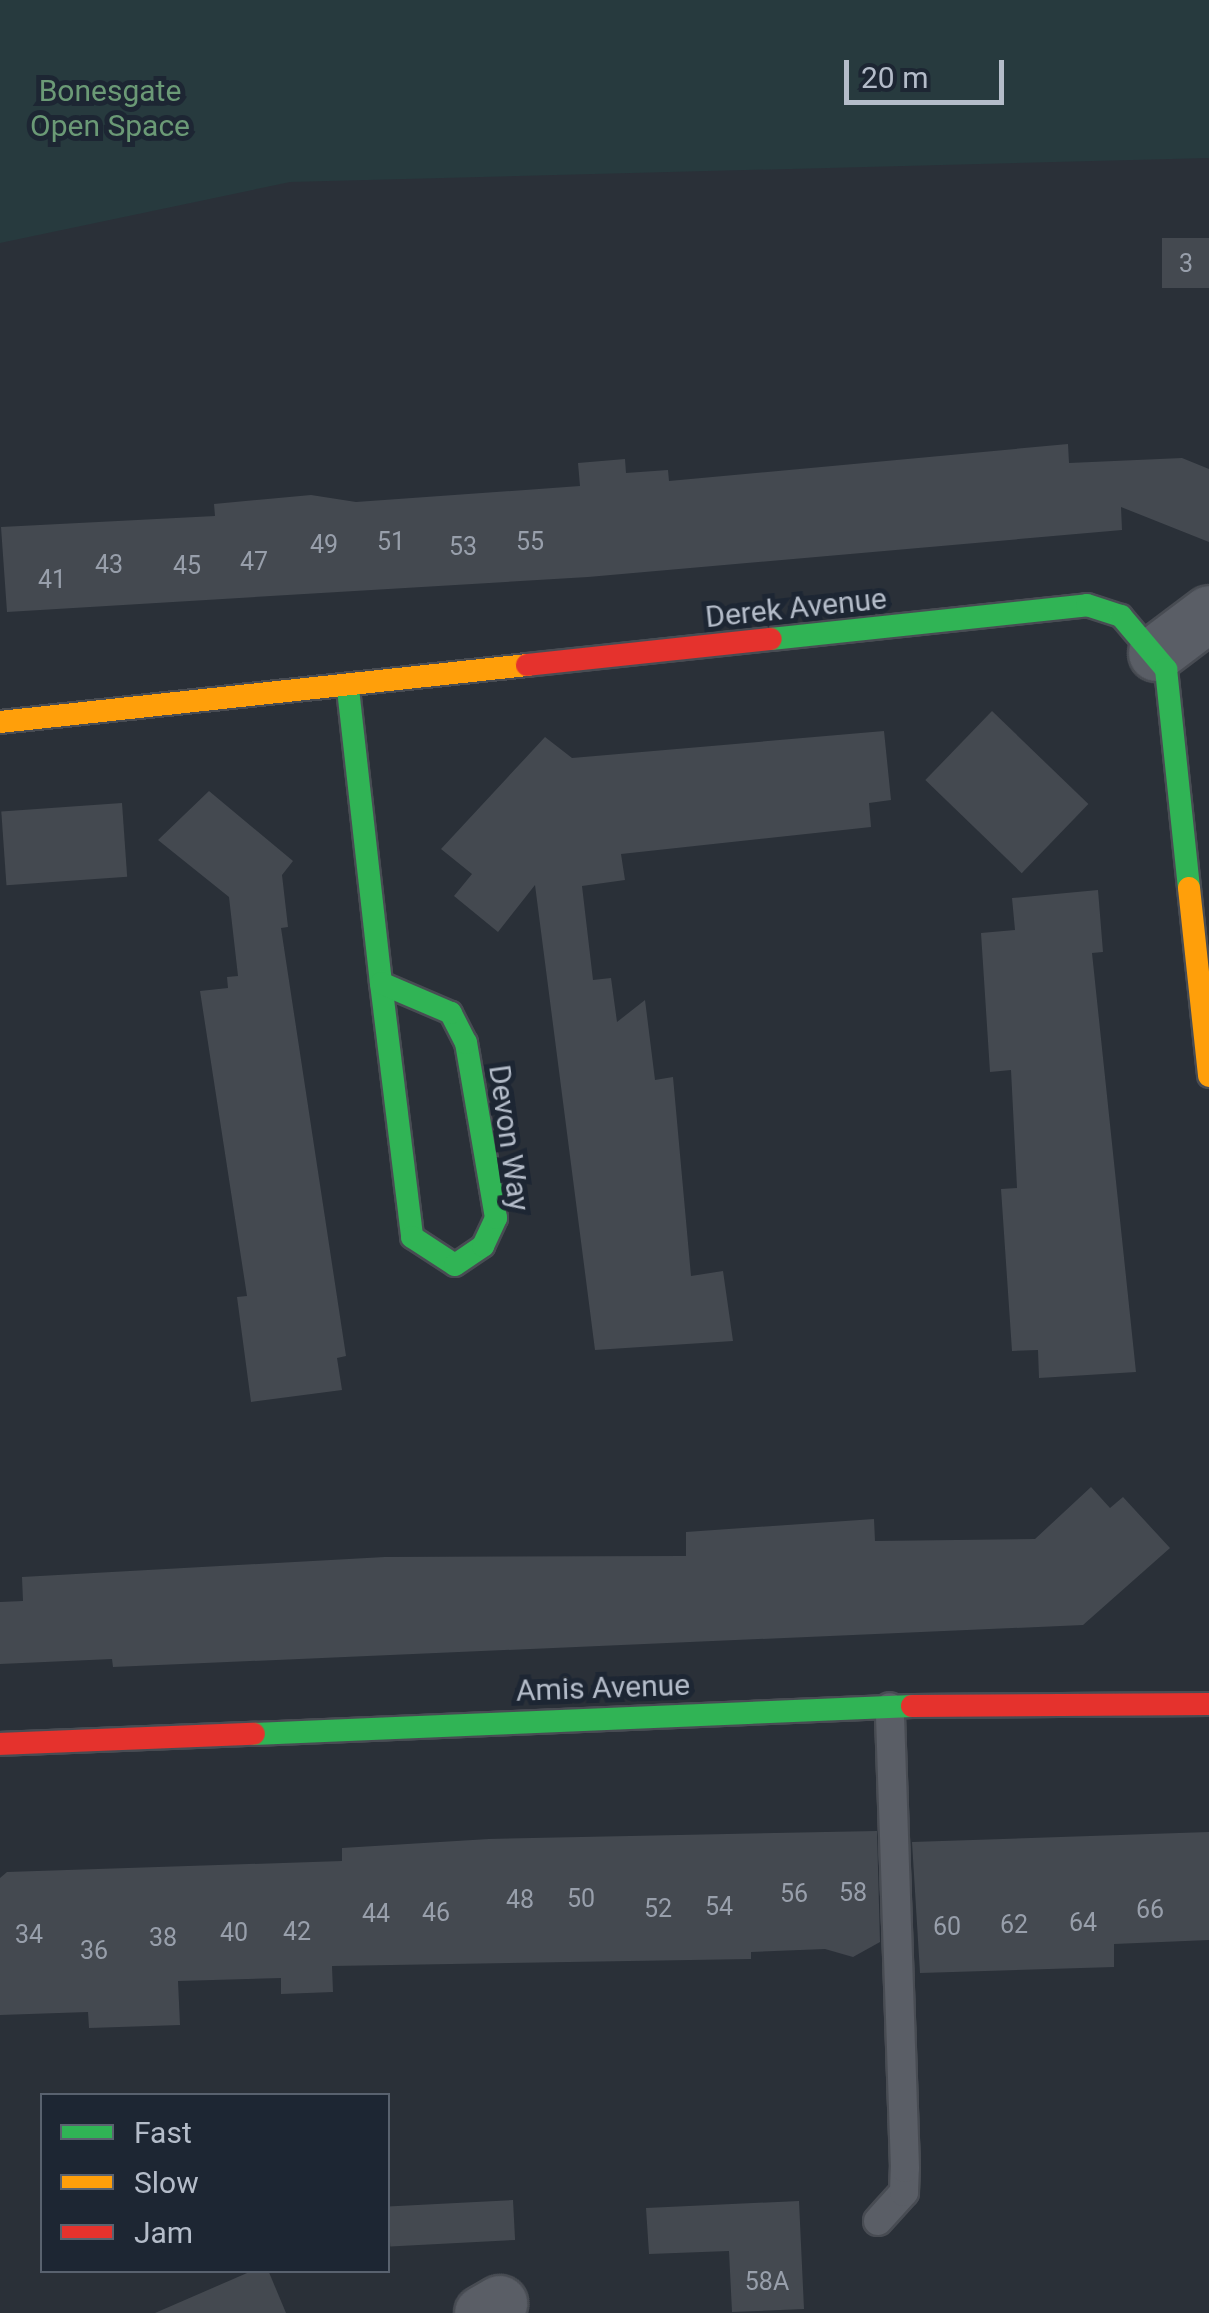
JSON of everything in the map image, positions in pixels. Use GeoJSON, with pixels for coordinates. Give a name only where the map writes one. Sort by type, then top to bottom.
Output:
{"type":"FeatureCollection","features":[{"type":"Feature","properties":{"kind":"street","name":"Derek Avenue"},"geometry":{"type":"LineString","coordinates":[[0,722],[348,690],[1087,605],[1121,616],[1156,654],[1173,704],[1209,1076]]}},
{"type":"Feature","properties":{"kind":"street"},"geometry":{"type":"LineString","coordinates":[[1156,654],[1209,613]]}},
{"type":"Feature","properties":{"kind":"street","name":"Devon Way"},"geometry":{"type":"LineString","coordinates":[[348,690],[381,983],[412,1237],[434,1260],[455,1265],[483,1246],[496,1218],[466,1043],[451,1013],[381,983]]}},
{"type":"Feature","properties":{"kind":"street","name":"Amis Avenue"},"geometry":{"type":"LineString","coordinates":[[0,1744],[890,1708],[1209,1704]]}},
{"type":"Feature","properties":{"kind":"lane"},"geometry":{"type":"LineString","coordinates":[[878,2221],[904,2192],[906,2168],[890,1708]]}},
{"type":"Feature","properties":{"kind":"green space","name":"Bonesgate Open Space"},"geometry":{"type":"Polygon","coordinates":[[[0,0],[1209,0],[1209,158],[290,182],[0,243],[0,0]]]}},
{"type":"Feature","properties":{"kind":"building"},"geometry":{"type":"Polygon","coordinates":[[[1162,238],[1209,238],[1209,288],[1162,288],[1162,238]]]}},
{"type":"Feature","properties":{"kind":"building"},"geometry":{"type":"Polygon","coordinates":[[[1068,444],[1069,463],[1182,458],[1209,469],[1209,542],[1121,507],[1122,530],[588,577],[7,612],[1,527],[215,516],[214,504],[311,495],[356,502],[580,486],[578,463],[625,459],[626,473],[668,470],[669,481],[1068,444]]]}},
{"type":"Feature","properties":{"kind":"building"},"geometry":{"type":"Polygon","coordinates":[[[992,711],[1088,804],[1022,873],[925,780],[992,711]]]}},
{"type":"Feature","properties":{"kind":"building"},"geometry":{"type":"Polygon","coordinates":[[[884,731],[891,800],[869,803],[871,827],[621,854],[625,880],[582,886],[593,980],[611,978],[617,1022],[645,1000],[655,1080],[673,1077],[691,1276],[723,1271],[733,1341],[595,1350],[535,885],[498,932],[454,896],[472,874],[441,849],[545,737],[572,758],[884,731]]]}},
{"type":"Feature","properties":{"kind":"building"},"geometry":{"type":"Polygon","coordinates":[[[209,791],[293,861],[282,875],[288,927],[281,928],[346,1356],[337,1358],[342,1390],[251,1402],[237,1297],[247,1296],[200,991],[228,988],[227,977],[238,976],[229,897],[158,840],[209,791]]]}},
{"type":"Feature","properties":{"kind":"building"},"geometry":{"type":"Polygon","coordinates":[[[122,803],[127,877],[6,885],[1,811],[122,803]]]}},
{"type":"Feature","properties":{"kind":"building"},"geometry":{"type":"Polygon","coordinates":[[[1098,890],[1103,952],[1092,953],[1136,1372],[1039,1378],[1038,1350],[1012,1351],[1001,1189],[1017,1188],[1011,1070],[990,1072],[981,933],[1015,930],[1012,898],[1098,890]]]}},
{"type":"Feature","properties":{"kind":"building"},"geometry":{"type":"Polygon","coordinates":[[[1091,1487],[1110,1508],[1123,1497],[1170,1548],[1083,1625],[113,1667],[112,1659],[0,1664],[0,1602],[23,1601],[22,1577],[385,1557],[686,1556],[686,1532],[874,1519],[875,1541],[1035,1539],[1091,1487]]]}},
{"type":"Feature","properties":{"kind":"building"},"geometry":{"type":"Polygon","coordinates":[[[877,1831],[880,1942],[853,1957],[825,1949],[751,1952],[751,1959],[332,1966],[333,1992],[281,1994],[281,1978],[178,1981],[180,2025],[89,2028],[88,2012],[0,2015],[0,1878],[7,1872],[342,1861],[342,1848],[489,1839],[877,1831]]]}},
{"type":"Feature","properties":{"kind":"building"},"geometry":{"type":"Polygon","coordinates":[[[1209,1832],[1209,1940],[1114,1944],[1114,1967],[920,1973],[912,1842],[1209,1832]]]}},
{"type":"Feature","properties":{"kind":"building"},"geometry":{"type":"Polygon","coordinates":[[[513,2200],[515,2240],[390,2246],[390,2206],[513,2200]]]}},
{"type":"Feature","properties":{"kind":"building"},"geometry":{"type":"Polygon","coordinates":[[[799,2201],[804,2309],[732,2312],[729,2251],[649,2254],[646,2208],[799,2201]]]}},
{"type":"Feature","properties":{"kind":"building"},"geometry":{"type":"Polygon","coordinates":[[[247,2273],[269,2273],[286,2313],[155,2313],[247,2273]]]}},
{"type":"Feature","properties":{"kind":"traffic: fast"},"geometry":{"type":"LineString","coordinates":[[771,639],[1087,605],[1121,616],[1166,669],[1189,888]]}},
{"type":"Feature","properties":{"kind":"traffic: fast"},"geometry":{"type":"LineString","coordinates":[[348,689],[381,983],[412,1237],[455,1265],[483,1246],[496,1218],[466,1043],[451,1013],[381,983]]}},
{"type":"Feature","properties":{"kind":"traffic: fast"},"geometry":{"type":"LineString","coordinates":[[254,1734],[912,1706]]}},
{"type":"Feature","properties":{"kind":"traffic: slow"},"geometry":{"type":"LineString","coordinates":[[0,722],[527,665]]}},
{"type":"Feature","properties":{"kind":"traffic: slow"},"geometry":{"type":"LineString","coordinates":[[1189,888],[1209,1076]]}},
{"type":"Feature","properties":{"kind":"traffic: jam"},"geometry":{"type":"LineString","coordinates":[[527,665],[771,639]]}},
{"type":"Feature","properties":{"kind":"traffic: jam"},"geometry":{"type":"LineString","coordinates":[[912,1706],[1209,1704]]}},
{"type":"Feature","properties":{"kind":"traffic: jam"},"geometry":{"type":"LineString","coordinates":[[0,1744],[254,1734]]}}]}
